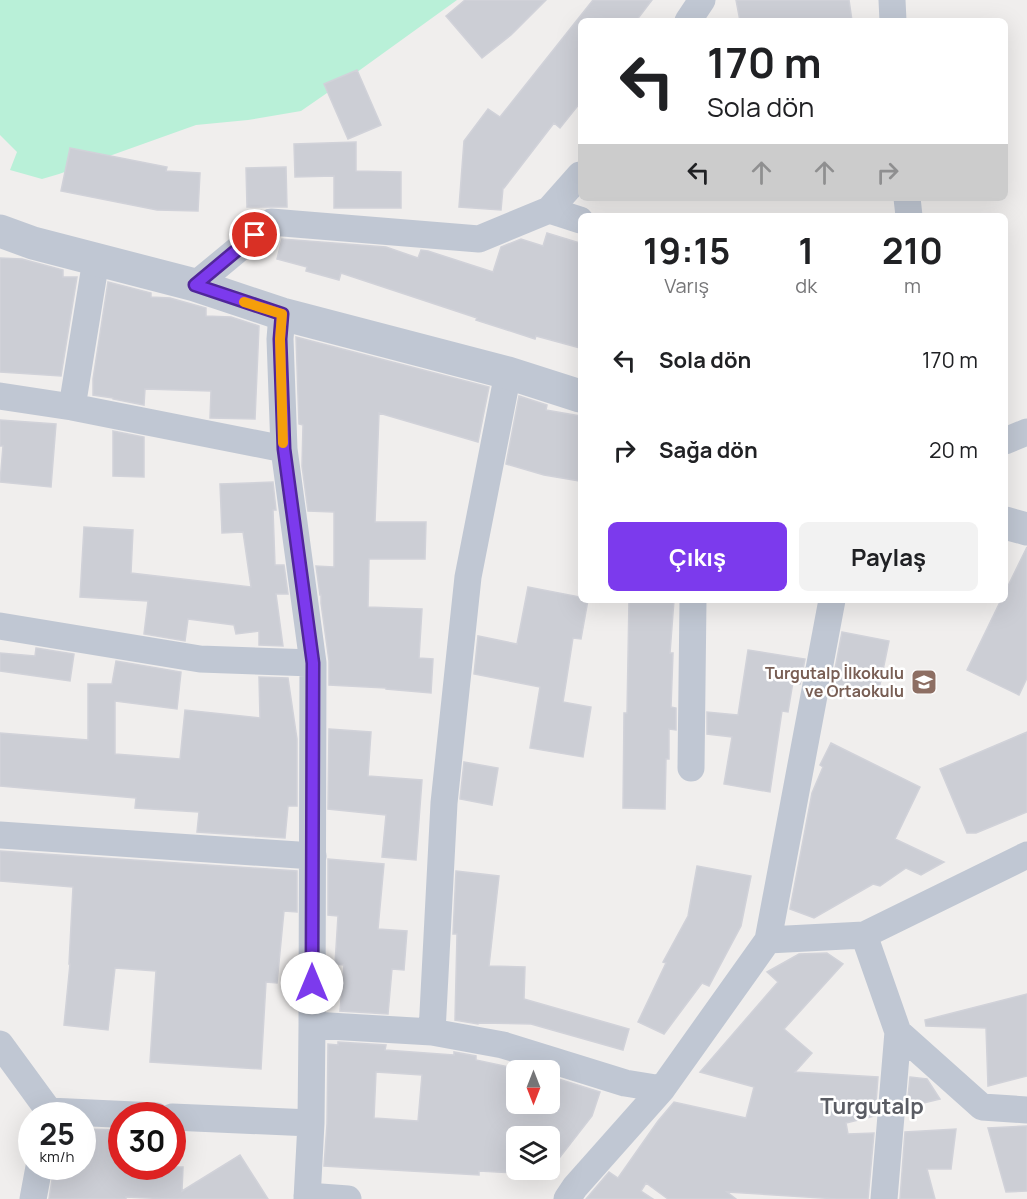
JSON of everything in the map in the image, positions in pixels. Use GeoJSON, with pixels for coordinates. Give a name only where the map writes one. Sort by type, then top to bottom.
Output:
{"type":"FeatureCollection","features":[{"type":"Feature","properties":{"kind":"street"},"geometry":{"type":"LineString","coordinates":[[690,18],[702,0]]}},
{"type":"Feature","properties":{"kind":"street"},"geometry":{"type":"LineString","coordinates":[[892,0],[893,18]]}},
{"type":"Feature","properties":{"kind":"street"},"geometry":{"type":"LineString","coordinates":[[195,285],[271,222],[478,239],[549,210],[578,177]]}},
{"type":"Feature","properties":{"kind":"street"},"geometry":{"type":"LineString","coordinates":[[549,210],[578,219]]}},
{"type":"Feature","properties":{"kind":"street"},"geometry":{"type":"LineString","coordinates":[[0,231],[33,243],[195,285],[282,314],[508,373],[578,395]]}},
{"type":"Feature","properties":{"kind":"street"},"geometry":{"type":"LineString","coordinates":[[0,242],[33,243]]}},
{"type":"Feature","properties":{"kind":"street"},"geometry":{"type":"LineString","coordinates":[[72,407],[96,260]]}},
{"type":"Feature","properties":{"kind":"street"},"geometry":{"type":"LineString","coordinates":[[282,314],[280,339],[284,449],[313,663],[312,1025],[307,1197],[348,1199]]}},
{"type":"Feature","properties":{"kind":"street"},"geometry":{"type":"LineString","coordinates":[[432,1032],[444,803],[468,577],[508,373]]}},
{"type":"Feature","properties":{"kind":"street"},"geometry":{"type":"LineString","coordinates":[[0,396],[72,407],[284,449]]}},
{"type":"Feature","properties":{"kind":"street"},"geometry":{"type":"LineString","coordinates":[[1008,440],[1027,432]]}},
{"type":"Feature","properties":{"kind":"street"},"geometry":{"type":"LineString","coordinates":[[1008,524],[1027,529]]}},
{"type":"Feature","properties":{"kind":"street"},"geometry":{"type":"LineString","coordinates":[[691,768],[693,603]]}},
{"type":"Feature","properties":{"kind":"street"},"geometry":{"type":"LineString","coordinates":[[567,1199],[662,1089],[768,940],[831,603]]}},
{"type":"Feature","properties":{"kind":"street"},"geometry":{"type":"LineString","coordinates":[[0,626],[200,659],[313,663]]}},
{"type":"Feature","properties":{"kind":"street"},"geometry":{"type":"LineString","coordinates":[[0,835],[313,856]]}},
{"type":"Feature","properties":{"kind":"street"},"geometry":{"type":"LineString","coordinates":[[768,940],[864,935],[1027,855]]}},
{"type":"Feature","properties":{"kind":"street"},"geometry":{"type":"LineString","coordinates":[[864,935],[898,1032],[884,1199]]}},
{"type":"Feature","properties":{"kind":"street"},"geometry":{"type":"LineString","coordinates":[[312,1025],[432,1032],[503,1045],[625,1083],[662,1089]]}},
{"type":"Feature","properties":{"kind":"street"},"geometry":{"type":"LineString","coordinates":[[898,1032],[982,1107],[1027,1110]]}},
{"type":"Feature","properties":{"kind":"street"},"geometry":{"type":"LineString","coordinates":[[0,1044],[40,1102]]}},
{"type":"Feature","properties":{"kind":"street"},"geometry":{"type":"LineString","coordinates":[[186,1118],[310,1123]]}},
{"type":"Feature","properties":{"kind":"street"},"geometry":{"type":"LineString","coordinates":[[33,1199],[37,1180]]}},
{"type":"Feature","properties":{"kind":"green space"},"geometry":{"type":"Polygon","coordinates":[[[0,0],[457,0],[301,111],[248,120],[196,125],[42,179],[10,170],[17,152],[0,135],[0,0]]]}},
{"type":"Feature","properties":{"kind":"building"},"geometry":{"type":"Polygon","coordinates":[[[465,0],[546,0],[511,35],[482,58],[446,16],[465,0]]]}},
{"type":"Feature","properties":{"kind":"building"},"geometry":{"type":"Polygon","coordinates":[[[593,0],[652,0],[638,18],[579,18],[593,0]]]}},
{"type":"Feature","properties":{"kind":"building"},"geometry":{"type":"Polygon","coordinates":[[[736,0],[849,0],[852,18],[739,18],[736,0]]]}},
{"type":"Feature","properties":{"kind":"building"},"geometry":{"type":"Polygon","coordinates":[[[578,19],[578,106],[560,128],[554,123],[503,188],[501,210],[459,207],[464,141],[488,109],[500,117],[578,19]]]}},
{"type":"Feature","properties":{"kind":"building"},"geometry":{"type":"Polygon","coordinates":[[[357,70],[381,125],[348,139],[324,84],[357,70]]]}},
{"type":"Feature","properties":{"kind":"building"},"geometry":{"type":"Polygon","coordinates":[[[356,142],[356,171],[401,172],[401,208],[334,208],[334,176],[295,177],[294,144],[356,142]]]}},
{"type":"Feature","properties":{"kind":"building"},"geometry":{"type":"Polygon","coordinates":[[[70,148],[167,167],[166,171],[200,173],[198,211],[157,210],[61,191],[70,148]]]}},
{"type":"Feature","properties":{"kind":"building"},"geometry":{"type":"Polygon","coordinates":[[[286,167],[287,207],[247,207],[246,168],[286,167]]]}},
{"type":"Feature","properties":{"kind":"building"},"geometry":{"type":"Polygon","coordinates":[[[547,233],[578,242],[578,347],[536,336],[535,339],[341,273],[339,280],[306,271],[307,267],[277,259],[282,239],[386,247],[418,258],[421,250],[428,251],[493,272],[501,247],[521,239],[543,246],[547,233]]]}},
{"type":"Feature","properties":{"kind":"building"},"geometry":{"type":"Polygon","coordinates":[[[0,258],[22,259],[63,270],[63,277],[77,277],[61,376],[0,372],[0,258]]]}},
{"type":"Feature","properties":{"kind":"building"},"geometry":{"type":"Polygon","coordinates":[[[108,282],[151,293],[151,297],[170,298],[206,308],[206,316],[231,317],[259,326],[255,419],[210,418],[211,391],[145,389],[144,405],[93,395],[93,379],[108,282]]]}},
{"type":"Feature","properties":{"kind":"building"},"geometry":{"type":"Polygon","coordinates":[[[296,337],[489,387],[478,442],[379,413],[375,522],[426,522],[425,559],[369,559],[368,607],[422,609],[419,658],[433,659],[431,693],[329,685],[329,661],[316,566],[334,567],[334,512],[308,511],[302,466],[303,425],[299,424],[296,337]]]}},
{"type":"Feature","properties":{"kind":"building"},"geometry":{"type":"Polygon","coordinates":[[[519,396],[547,405],[546,410],[578,416],[578,481],[544,475],[506,464],[519,396]]]}},
{"type":"Feature","properties":{"kind":"building"},"geometry":{"type":"Polygon","coordinates":[[[0,420],[56,424],[51,487],[0,482],[3,446],[0,446],[0,420]]]}},
{"type":"Feature","properties":{"kind":"building"},"geometry":{"type":"Polygon","coordinates":[[[113,431],[144,437],[144,477],[113,476],[113,431]]]}},
{"type":"Feature","properties":{"kind":"building"},"geometry":{"type":"Polygon","coordinates":[[[273,482],[276,510],[273,510],[275,565],[284,565],[288,594],[276,594],[283,646],[259,645],[259,631],[236,634],[234,625],[188,619],[185,641],[144,634],[148,601],[80,597],[84,527],[133,530],[131,573],[251,587],[243,532],[222,533],[220,484],[273,482]]]}},
{"type":"Feature","properties":{"kind":"building"},"geometry":{"type":"Polygon","coordinates":[[[1027,547],[1027,678],[1019,695],[967,670],[1000,603],[1008,603],[1008,586],[1027,547]]]}},
{"type":"Feature","properties":{"kind":"building"},"geometry":{"type":"Polygon","coordinates":[[[528,587],[578,597],[578,603],[587,603],[581,639],[573,638],[563,702],[591,707],[583,757],[530,748],[540,687],[474,674],[478,636],[517,644],[528,587]]]}},
{"type":"Feature","properties":{"kind":"building"},"geometry":{"type":"Polygon","coordinates":[[[629,603],[674,603],[670,653],[673,653],[671,707],[676,708],[676,730],[669,729],[665,809],[623,808],[624,713],[627,713],[629,603]]]}},
{"type":"Feature","properties":{"kind":"building"},"geometry":{"type":"Polygon","coordinates":[[[842,632],[889,641],[877,699],[831,690],[842,632]]]}},
{"type":"Feature","properties":{"kind":"building"},"geometry":{"type":"Polygon","coordinates":[[[36,648],[74,654],[70,681],[0,671],[0,653],[35,656],[36,648]]]}},
{"type":"Feature","properties":{"kind":"building"},"geometry":{"type":"Polygon","coordinates":[[[748,650],[805,659],[800,684],[793,682],[788,712],[782,711],[770,792],[724,784],[732,737],[707,734],[707,712],[738,715],[748,650]]]}},
{"type":"Feature","properties":{"kind":"building"},"geometry":{"type":"Polygon","coordinates":[[[116,661],[181,672],[177,709],[115,701],[115,754],[180,759],[185,710],[260,718],[259,677],[288,678],[297,739],[297,806],[288,806],[285,838],[197,832],[199,812],[135,808],[136,798],[0,786],[0,733],[88,740],[88,684],[112,684],[116,661]]]}},
{"type":"Feature","properties":{"kind":"building"},"geometry":{"type":"Polygon","coordinates":[[[329,729],[371,732],[368,776],[422,780],[416,860],[382,857],[386,815],[328,809],[329,729]]]}},
{"type":"Feature","properties":{"kind":"building"},"geometry":{"type":"Polygon","coordinates":[[[1027,732],[1027,812],[976,833],[967,833],[940,769],[1027,732]]]}},
{"type":"Feature","properties":{"kind":"building"},"geometry":{"type":"Polygon","coordinates":[[[831,743],[920,787],[895,839],[944,862],[921,875],[906,868],[880,886],[873,884],[814,918],[790,909],[812,793],[823,767],[820,765],[831,743]]]}},
{"type":"Feature","properties":{"kind":"building"},"geometry":{"type":"Polygon","coordinates":[[[464,762],[498,768],[492,805],[460,799],[464,762]]]}},
{"type":"Feature","properties":{"kind":"building"},"geometry":{"type":"Polygon","coordinates":[[[0,851],[297,871],[297,912],[284,911],[277,983],[266,982],[261,1069],[150,1062],[156,971],[115,968],[108,1030],[64,1025],[70,964],[73,887],[0,881],[0,851]]]}},
{"type":"Feature","properties":{"kind":"building"},"geometry":{"type":"Polygon","coordinates":[[[328,859],[384,864],[378,929],[407,931],[404,970],[392,969],[388,1014],[340,1011],[344,965],[335,964],[338,916],[328,915],[328,859]]]}},
{"type":"Feature","properties":{"kind":"building"},"geometry":{"type":"Polygon","coordinates":[[[697,866],[751,876],[741,926],[709,986],[702,983],[664,1034],[638,1022],[666,963],[663,962],[688,916],[697,866]]]}},
{"type":"Feature","properties":{"kind":"building"},"geometry":{"type":"Polygon","coordinates":[[[456,871],[499,876],[489,966],[525,967],[524,999],[629,1029],[623,1050],[531,1024],[478,1024],[455,1020],[457,934],[453,934],[456,871]]]}},
{"type":"Feature","properties":{"kind":"building"},"geometry":{"type":"Polygon","coordinates":[[[827,953],[843,964],[784,1029],[812,1053],[795,1072],[878,1077],[875,1116],[846,1123],[848,1134],[874,1133],[868,1199],[727,1192],[736,1199],[668,1199],[646,1183],[641,1191],[653,1199],[586,1199],[609,1172],[618,1178],[674,1102],[746,1118],[754,1087],[700,1072],[778,982],[767,972],[799,954],[827,953]]]}},
{"type":"Feature","properties":{"kind":"building"},"geometry":{"type":"Polygon","coordinates":[[[1027,994],[1027,1076],[988,1086],[986,1028],[926,1026],[925,1020],[1027,994]]]}},
{"type":"Feature","properties":{"kind":"building"},"geometry":{"type":"Polygon","coordinates":[[[338,1042],[386,1045],[385,1050],[454,1055],[454,1052],[476,1056],[476,1060],[506,1066],[506,1114],[560,1114],[560,1079],[600,1092],[592,1116],[560,1157],[560,1126],[506,1126],[506,1173],[479,1171],[479,1175],[324,1166],[328,1044],[338,1045],[338,1042]],[[376,1072],[374,1118],[418,1121],[422,1075],[376,1072]]]}},
{"type":"Feature","properties":{"kind":"building"},"geometry":{"type":"Polygon","coordinates":[[[910,1077],[927,1079],[940,1099],[907,1107],[910,1077]]]}},
{"type":"Feature","properties":{"kind":"building"},"geometry":{"type":"Polygon","coordinates":[[[1027,1126],[1027,1191],[1006,1192],[988,1128],[1027,1126]]]}},
{"type":"Feature","properties":{"kind":"building"},"geometry":{"type":"Polygon","coordinates":[[[96,1129],[108,1130],[108,1180],[182,1180],[182,1191],[240,1155],[268,1199],[126,1197],[126,1199],[49,1199],[52,1180],[96,1180],[96,1129]]]}},
{"type":"Feature","properties":{"kind":"building"},"geometry":{"type":"Polygon","coordinates":[[[956,1129],[951,1169],[927,1169],[935,1199],[900,1199],[905,1132],[956,1129]]]}},
{"type":"Feature","properties":{"kind":"slow traffic"},"geometry":{"type":"LineString","coordinates":[[244,302],[282,314],[280,339],[283,443]]}},
{"type":"Feature","properties":{"kind":"place","name":"Turgutalp İlkokulu ve Ortaokulu"},"geometry":{"type":"Point","coordinates":[924,682]}},
{"type":"Feature","properties":{"kind":"district","name":"Turgutalp"},"geometry":{"type":"Point","coordinates":[872,1106]}},
{"type":"Feature","properties":{"kind":"route"},"geometry":{"type":"LineString","coordinates":[[255,235],[195,285],[282,314],[280,339],[284,449],[313,663],[312,983]]}}]}
